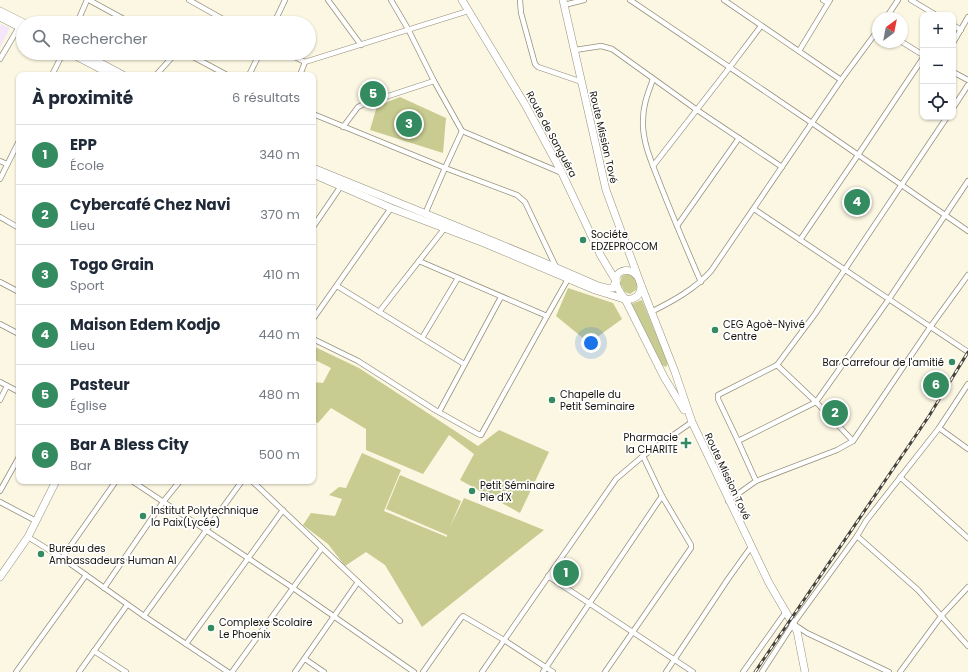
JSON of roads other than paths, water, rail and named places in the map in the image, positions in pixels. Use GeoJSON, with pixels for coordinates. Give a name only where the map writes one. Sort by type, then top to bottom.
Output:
{"type":"FeatureCollection","features":[{"type":"Feature","properties":{"kind":"street"},"geometry":{"type":"LineString","coordinates":[[80,16],[88,0],[118,16]]}},
{"type":"Feature","properties":{"kind":"street"},"geometry":{"type":"LineString","coordinates":[[188,0],[217,16]]}},
{"type":"Feature","properties":{"kind":"street"},"geometry":{"type":"LineString","coordinates":[[277,16],[285,0]]}},
{"type":"Feature","properties":{"kind":"street"},"geometry":{"type":"LineString","coordinates":[[328,0],[361,45]]}},
{"type":"Feature","properties":{"kind":"street"},"geometry":{"type":"LineString","coordinates":[[391,0],[462,131],[562,173]]}},
{"type":"Feature","properties":{"kind":"street","name":"Route de Sanguéra"},"geometry":{"type":"LineString","coordinates":[[462,0],[526,106],[562,173],[601,256],[616,281]]}},
{"type":"Feature","properties":{"kind":"street"},"geometry":{"type":"LineString","coordinates":[[520,0],[521,13],[535,64],[538,67],[582,82]]}},
{"type":"Feature","properties":{"kind":"street"},"geometry":{"type":"LineString","coordinates":[[564,3],[584,0]]}},
{"type":"Feature","properties":{"kind":"street"},"geometry":{"type":"LineString","coordinates":[[630,0],[968,231]]}},
{"type":"Feature","properties":{"kind":"street"},"geometry":{"type":"LineString","coordinates":[[724,0],[841,80]]}},
{"type":"Feature","properties":{"kind":"street"},"geometry":{"type":"LineString","coordinates":[[799,51],[829,2],[822,0]]}},
{"type":"Feature","properties":{"kind":"street"},"geometry":{"type":"LineString","coordinates":[[890,12],[898,0]]}},
{"type":"Feature","properties":{"kind":"street"},"geometry":{"type":"LineString","coordinates":[[910,0],[931,12]]}},
{"type":"Feature","properties":{"kind":"street","name":"Route Mission Tové"},"geometry":{"type":"LineString","coordinates":[[564,3],[606,190],[637,276]]}},
{"type":"Feature","properties":{"kind":"street"},"geometry":{"type":"LineString","coordinates":[[0,11],[16,22]]}},
{"type":"Feature","properties":{"kind":"street"},"geometry":{"type":"LineString","coordinates":[[316,59],[468,11]]}},
{"type":"Feature","properties":{"kind":"street"},"geometry":{"type":"LineString","coordinates":[[0,17],[16,24]]}},
{"type":"Feature","properties":{"kind":"street"},"geometry":{"type":"LineString","coordinates":[[956,38],[968,17]]}},
{"type":"Feature","properties":{"kind":"street"},"geometry":{"type":"LineString","coordinates":[[653,166],[761,26]]}},
{"type":"Feature","properties":{"kind":"street"},"geometry":{"type":"LineString","coordinates":[[956,27],[961,30]]}},
{"type":"Feature","properties":{"kind":"street"},"geometry":{"type":"LineString","coordinates":[[0,59],[16,35]]}},
{"type":"Feature","properties":{"kind":"street"},"geometry":{"type":"LineString","coordinates":[[651,312],[670,302],[701,282],[711,271],[841,80],[872,38]]}},
{"type":"Feature","properties":{"kind":"street"},"geometry":{"type":"LineString","coordinates":[[908,45],[920,52]]}},
{"type":"Feature","properties":{"kind":"street"},"geometry":{"type":"LineString","coordinates":[[575,50],[602,46],[607,47],[697,110],[782,166]]}},
{"type":"Feature","properties":{"kind":"street"},"geometry":{"type":"LineString","coordinates":[[54,72],[60,60]]}},
{"type":"Feature","properties":{"kind":"street"},"geometry":{"type":"LineString","coordinates":[[83,60],[106,72]]}},
{"type":"Feature","properties":{"kind":"street"},"geometry":{"type":"LineString","coordinates":[[95,60],[117,72]]}},
{"type":"Feature","properties":{"kind":"street"},"geometry":{"type":"LineString","coordinates":[[159,72],[170,60]]}},
{"type":"Feature","properties":{"kind":"street"},"geometry":{"type":"LineString","coordinates":[[199,60],[221,72]]}},
{"type":"Feature","properties":{"kind":"street"},"geometry":{"type":"LineString","coordinates":[[250,72],[256,60]]}},
{"type":"Feature","properties":{"kind":"street"},"geometry":{"type":"LineString","coordinates":[[302,60],[306,62],[312,60]]}},
{"type":"Feature","properties":{"kind":"street"},"geometry":{"type":"LineString","coordinates":[[301,72],[306,62]]}},
{"type":"Feature","properties":{"kind":"street"},"geometry":{"type":"LineString","coordinates":[[800,240],[920,62]]}},
{"type":"Feature","properties":{"kind":"street"},"geometry":{"type":"LineString","coordinates":[[956,74],[968,80]]}},
{"type":"Feature","properties":{"kind":"street"},"geometry":{"type":"LineString","coordinates":[[654,79],[644,102],[644,136],[653,166],[701,282]]}},
{"type":"Feature","properties":{"kind":"street"},"geometry":{"type":"LineString","coordinates":[[343,127],[358,107],[434,81]]}},
{"type":"Feature","properties":{"kind":"street"},"geometry":{"type":"LineString","coordinates":[[956,103],[968,85]]}},
{"type":"Feature","properties":{"kind":"street"},"geometry":{"type":"LineString","coordinates":[[316,115],[522,198],[556,267]]}},
{"type":"Feature","properties":{"kind":"street"},"geometry":{"type":"LineString","coordinates":[[756,481],[718,399],[718,396],[778,365],[846,269],[945,120]]}},
{"type":"Feature","properties":{"kind":"street"},"geometry":{"type":"LineString","coordinates":[[424,217],[462,131]]}},
{"type":"Feature","properties":{"kind":"street"},"geometry":{"type":"LineString","coordinates":[[677,226],[739,138]]}},
{"type":"Feature","properties":{"kind":"street"},"geometry":{"type":"LineString","coordinates":[[0,179],[16,147]]}},
{"type":"Feature","properties":{"kind":"street"},"geometry":{"type":"LineString","coordinates":[[0,161],[7,164]]}},
{"type":"Feature","properties":{"kind":"street"},"geometry":{"type":"LineString","coordinates":[[316,170],[391,208],[424,217],[444,228],[484,243],[595,290],[631,300],[637,297],[641,291],[641,285],[637,276],[632,271],[622,272]]}},
{"type":"Feature","properties":{"kind":"street"},"geometry":{"type":"LineString","coordinates":[[316,175],[342,183],[424,217],[556,267],[606,288],[612,288],[622,272]]}},
{"type":"Feature","properties":{"kind":"street"},"geometry":{"type":"LineString","coordinates":[[738,441],[816,402],[889,299],[968,181]]}},
{"type":"Feature","properties":{"kind":"street"},"geometry":{"type":"LineString","coordinates":[[316,222],[342,183]]}},
{"type":"Feature","properties":{"kind":"street"},"geometry":{"type":"LineString","coordinates":[[316,315],[391,208]]}},
{"type":"Feature","properties":{"kind":"street"},"geometry":{"type":"LineString","coordinates":[[754,209],[846,269],[968,352]]}},
{"type":"Feature","properties":{"kind":"street"},"geometry":{"type":"LineString","coordinates":[[0,217],[16,226]]}},
{"type":"Feature","properties":{"kind":"street"},"geometry":{"type":"LineString","coordinates":[[379,312],[444,228]]}},
{"type":"Feature","properties":{"kind":"street"},"geometry":{"type":"LineString","coordinates":[[601,256],[617,275],[627,271],[627,245]]}},
{"type":"Feature","properties":{"kind":"street"},"geometry":{"type":"LineString","coordinates":[[419,261],[546,316]]}},
{"type":"Feature","properties":{"kind":"street"},"geometry":{"type":"LineString","coordinates":[[728,501],[756,481],[837,450],[853,441],[931,326],[968,275]]}},
{"type":"Feature","properties":{"kind":"street"},"geometry":{"type":"LineString","coordinates":[[422,338],[458,278]]}},
{"type":"Feature","properties":{"kind":"street"},"geometry":{"type":"LineString","coordinates":[[316,340],[358,361],[439,412],[478,434],[483,434],[546,316],[568,279]]}},
{"type":"Feature","properties":{"kind":"street"},"geometry":{"type":"LineString","coordinates":[[482,672],[613,482],[643,456],[692,422],[664,377],[617,286],[616,281]]}},
{"type":"Feature","properties":{"kind":"street"},"geometry":{"type":"LineString","coordinates":[[0,282],[16,290]]}},
{"type":"Feature","properties":{"kind":"street","name":"Route Mission Tové"},"geometry":{"type":"LineString","coordinates":[[641,285],[675,372],[692,422],[728,501],[785,613],[793,624],[799,639],[805,672]]}},
{"type":"Feature","properties":{"kind":"street"},"geometry":{"type":"LineString","coordinates":[[337,286],[464,364]]}},
{"type":"Feature","properties":{"kind":"street"},"geometry":{"type":"LineString","coordinates":[[439,412],[502,297]]}},
{"type":"Feature","properties":{"kind":"street"},"geometry":{"type":"LineString","coordinates":[[0,324],[16,332]]}},
{"type":"Feature","properties":{"kind":"street"},"geometry":{"type":"LineString","coordinates":[[778,365],[853,441]]}},
{"type":"Feature","properties":{"kind":"street"},"geometry":{"type":"LineString","coordinates":[[664,377],[675,372]]}},
{"type":"Feature","properties":{"kind":"street"},"geometry":{"type":"LineString","coordinates":[[0,382],[16,390]]}},
{"type":"Feature","properties":{"kind":"street"},"geometry":{"type":"LineString","coordinates":[[762,672],[793,624],[870,516],[939,428],[968,384]]}},
{"type":"Feature","properties":{"kind":"street"},"geometry":{"type":"LineString","coordinates":[[0,400],[7,386]]}},
{"type":"Feature","properties":{"kind":"street"},"geometry":{"type":"LineString","coordinates":[[939,428],[968,449]]}},
{"type":"Feature","properties":{"kind":"street"},"geometry":{"type":"LineString","coordinates":[[605,672],[691,545],[662,496],[643,456]]}},
{"type":"Feature","properties":{"kind":"street"},"geometry":{"type":"LineString","coordinates":[[0,491],[16,462]]}},
{"type":"Feature","properties":{"kind":"street"},"geometry":{"type":"LineString","coordinates":[[900,477],[968,538]]}},
{"type":"Feature","properties":{"kind":"street"},"geometry":{"type":"LineString","coordinates":[[0,577],[28,537],[54,484]]}},
{"type":"Feature","properties":{"kind":"street"},"geometry":{"type":"LineString","coordinates":[[62,558],[114,484]]}},
{"type":"Feature","properties":{"kind":"street"},"geometry":{"type":"LineString","coordinates":[[136,484],[293,588],[414,672]]}},
{"type":"Feature","properties":{"kind":"street"},"geometry":{"type":"LineString","coordinates":[[104,588],[163,502],[178,484]]}},
{"type":"Feature","properties":{"kind":"street"},"geometry":{"type":"LineString","coordinates":[[144,616],[240,484]]}},
{"type":"Feature","properties":{"kind":"street"},"geometry":{"type":"LineString","coordinates":[[255,484],[400,620]]}},
{"type":"Feature","properties":{"kind":"street"},"geometry":{"type":"LineString","coordinates":[[545,670],[662,496]]}},
{"type":"Feature","properties":{"kind":"street"},"geometry":{"type":"LineString","coordinates":[[0,502],[36,521]]}},
{"type":"Feature","properties":{"kind":"street"},"geometry":{"type":"LineString","coordinates":[[186,644],[283,510]]}},
{"type":"Feature","properties":{"kind":"street"},"geometry":{"type":"LineString","coordinates":[[857,536],[918,590],[942,615],[968,646]]}},
{"type":"Feature","properties":{"kind":"street"},"geometry":{"type":"LineString","coordinates":[[28,537],[62,558],[127,605],[228,672]]}},
{"type":"Feature","properties":{"kind":"street"},"geometry":{"type":"LineString","coordinates":[[666,672],[751,547]]}},
{"type":"Feature","properties":{"kind":"street"},"geometry":{"type":"LineString","coordinates":[[232,672],[322,548]]}},
{"type":"Feature","properties":{"kind":"street"},"geometry":{"type":"LineString","coordinates":[[16,672],[86,575]]}},
{"type":"Feature","properties":{"kind":"street"},"geometry":{"type":"LineString","coordinates":[[548,576],[693,672]]}},
{"type":"Feature","properties":{"kind":"street"},"geometry":{"type":"LineString","coordinates":[[295,672],[358,582]]}},
{"type":"Feature","properties":{"kind":"street"},"geometry":{"type":"LineString","coordinates":[[900,672],[942,615],[968,587]]}},
{"type":"Feature","properties":{"kind":"street"},"geometry":{"type":"LineString","coordinates":[[79,672],[127,605]]}},
{"type":"Feature","properties":{"kind":"street"},"geometry":{"type":"LineString","coordinates":[[743,672],[785,613]]}},
{"type":"Feature","properties":{"kind":"street"},"geometry":{"type":"LineString","coordinates":[[423,672],[462,617],[465,616],[504,640],[545,670],[553,672]]}},
{"type":"Feature","properties":{"kind":"street"},"geometry":{"type":"LineString","coordinates":[[793,624],[807,633],[889,672]]}},
{"type":"Feature","properties":{"kind":"street"},"geometry":{"type":"LineString","coordinates":[[94,651],[126,672]]}},
{"type":"Feature","properties":{"kind":"street"},"geometry":{"type":"LineString","coordinates":[[305,659],[324,672]]}},
{"type":"Feature","properties":{"kind":"railway"},"geometry":{"type":"LineString","coordinates":[[755,672],[929,416],[968,352]]}},
{"type":"Feature","properties":{"kind":"place","name":"Pasteur"},"geometry":{"type":"Point","coordinates":[373,94]}},
{"type":"Feature","properties":{"kind":"place","name":"Togo Grain"},"geometry":{"type":"Point","coordinates":[409,124]}},
{"type":"Feature","properties":{"kind":"place","name":"Maison Edem Kodjo"},"geometry":{"type":"Point","coordinates":[857,202]}},
{"type":"Feature","properties":{"kind":"place","name":"Sociéte EDZEPROCOM"},"geometry":{"type":"Point","coordinates":[583,240]}},
{"type":"Feature","properties":{"kind":"place","name":"CEG Agoè-Nyivé Centre"},"geometry":{"type":"Point","coordinates":[715,330]}},
{"type":"Feature","properties":{"kind":"place","name":"Bar Carrefour de l'amitié"},"geometry":{"type":"Point","coordinates":[952,362]}},
{"type":"Feature","properties":{"kind":"place","name":"Bar A Bless City"},"geometry":{"type":"Point","coordinates":[936,385]}},
{"type":"Feature","properties":{"kind":"place","name":"Chapelle du Petit Seminaire"},"geometry":{"type":"Point","coordinates":[552,400]}},
{"type":"Feature","properties":{"kind":"place","name":"Cybercafé Chez Navi"},"geometry":{"type":"Point","coordinates":[835,413]}},
{"type":"Feature","properties":{"kind":"place","name":"Pharmacie la CHARITE"},"geometry":{"type":"Point","coordinates":[686,443]}},
{"type":"Feature","properties":{"kind":"place","name":"Petit Séminaire Pie d'X"},"geometry":{"type":"Point","coordinates":[472,491]}},
{"type":"Feature","properties":{"kind":"place","name":"Institut Polytechnique la Paix(Lycée)"},"geometry":{"type":"Point","coordinates":[143,516]}},
{"type":"Feature","properties":{"kind":"place","name":"Bureau des Ambassadeurs Human AI"},"geometry":{"type":"Point","coordinates":[41,554]}},
{"type":"Feature","properties":{"kind":"place","name":"EPP"},"geometry":{"type":"Point","coordinates":[566,573]}},
{"type":"Feature","properties":{"kind":"place","name":"Complexe Scolaire Le Phoenix"},"geometry":{"type":"Point","coordinates":[211,628]}}]}
